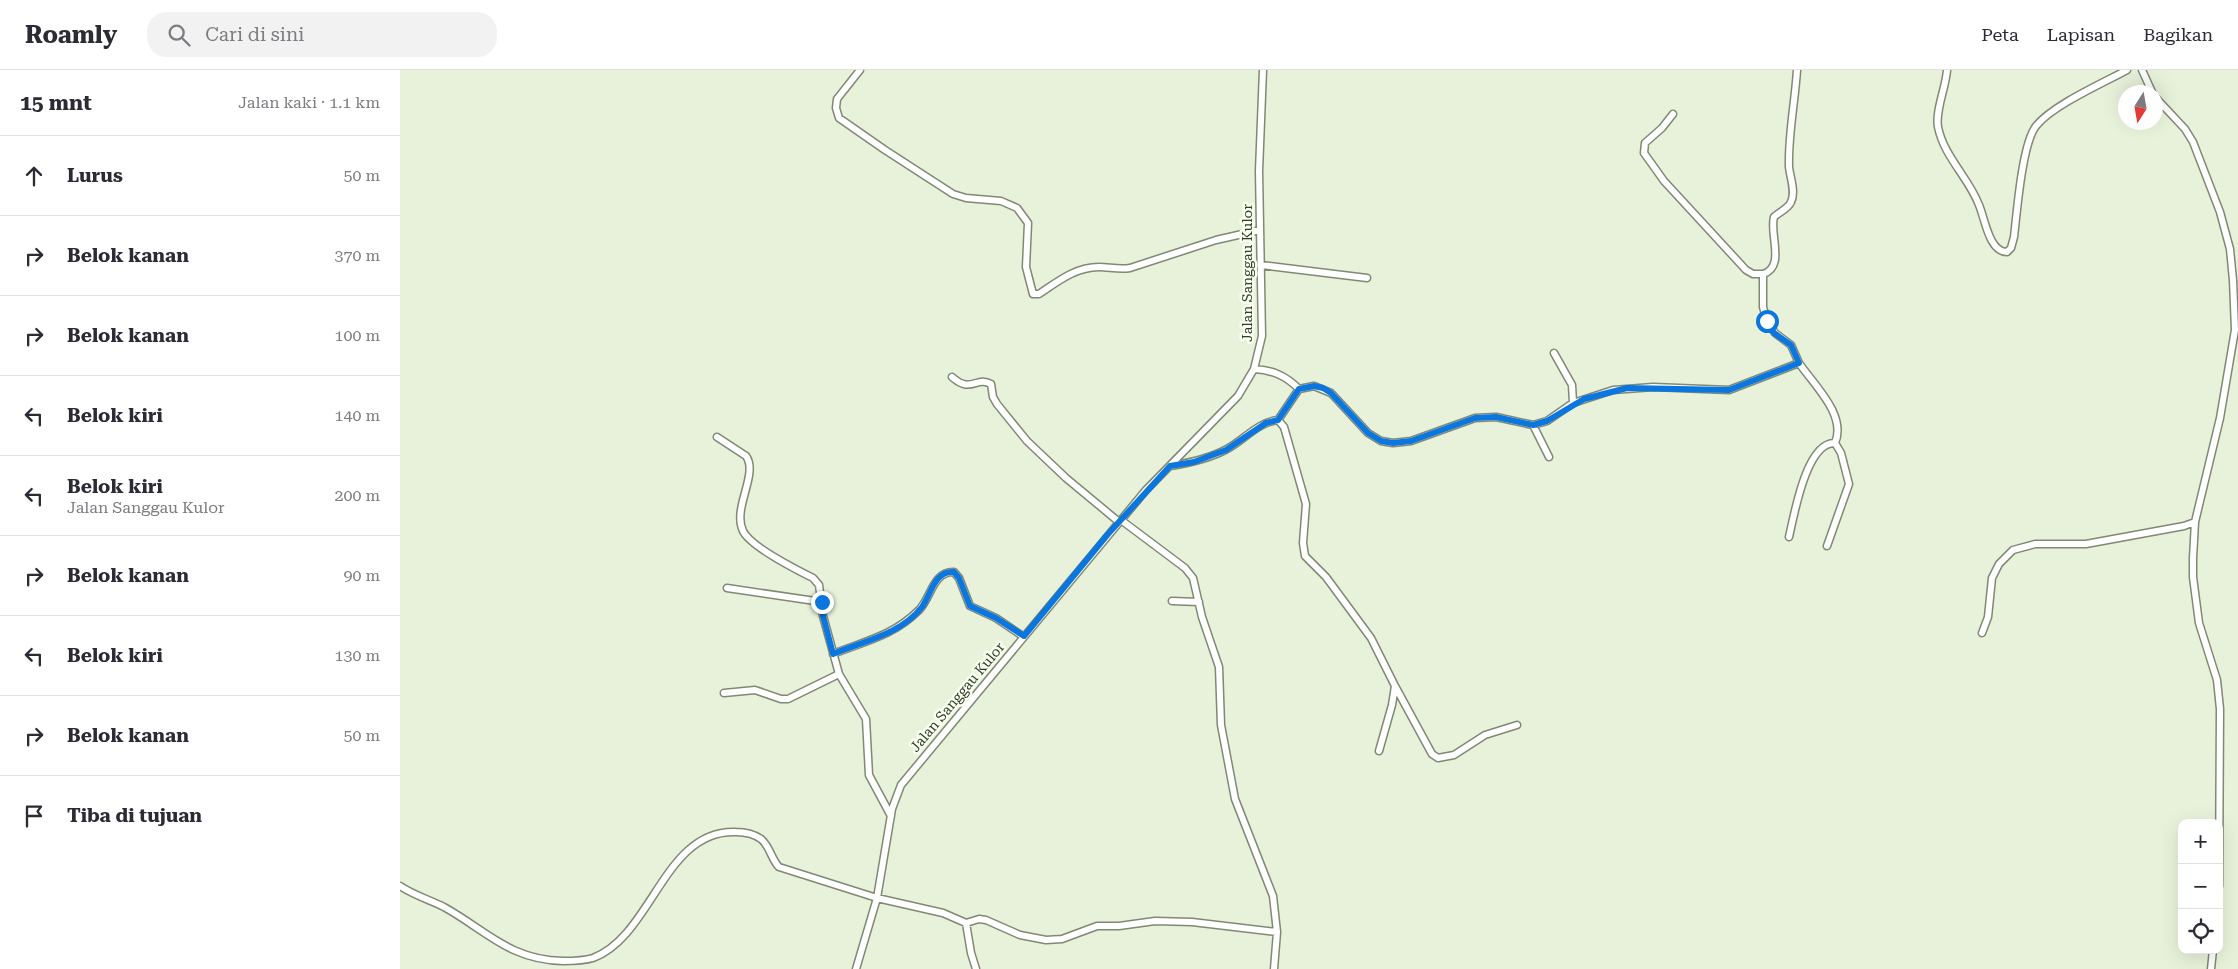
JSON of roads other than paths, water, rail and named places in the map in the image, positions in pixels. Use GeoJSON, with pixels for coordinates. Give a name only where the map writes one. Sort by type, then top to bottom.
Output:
{"type":"FeatureCollection","features":[{"type":"Feature","properties":{"kind":"street"},"geometry":{"type":"LineString","coordinates":[[860,70],[837,99],[836,108],[840,118],[884,150],[953,194],[966,198],[1001,201],[1017,208],[1028,224],[1026,267],[1033,294],[1039,294],[1075,272],[1097,267],[1130,268],[1216,240],[1260,230]]}},
{"type":"Feature","properties":{"kind":"street","name":"Jalan Sanggau Kulor"},"geometry":{"type":"LineString","coordinates":[[856,969],[877,898],[896,796],[906,778],[1119,521],[1238,396],[1254,369],[1262,336],[1259,171],[1263,70]]}},
{"type":"Feature","properties":{"kind":"street"},"geometry":{"type":"LineString","coordinates":[[1673,114],[1662,128],[1644,143],[1643,147],[1646,156],[1670,188],[1746,270],[1753,274],[1763,274],[1771,269],[1775,258],[1774,217],[1785,209],[1791,202],[1792,197],[1789,167],[1797,70]]}},
{"type":"Feature","properties":{"kind":"street"},"geometry":{"type":"LineString","coordinates":[[1947,70],[1938,122],[1943,141],[1979,204],[1994,246],[1999,250],[2007,252],[2011,248],[2014,237],[2025,160],[2031,135],[2036,126],[2057,110],[2127,70]]}},
{"type":"Feature","properties":{"kind":"street"},"geometry":{"type":"LineString","coordinates":[[2142,70],[2149,85]]}},
{"type":"Feature","properties":{"kind":"street"},"geometry":{"type":"LineString","coordinates":[[2163,105],[2185,129],[2193,142],[2220,212],[2230,249],[2234,288],[2236,330],[2220,418],[2195,522],[2193,577],[2201,631],[2217,680],[2220,709],[2219,864]]}},
{"type":"Feature","properties":{"kind":"street"},"geometry":{"type":"LineString","coordinates":[[1261,265],[1367,278]]}},
{"type":"Feature","properties":{"kind":"street"},"geometry":{"type":"LineString","coordinates":[[1763,274],[1763,307],[1767,321],[1774,333],[1791,345],[1799,363],[1836,417],[1839,427],[1835,443],[1842,453],[1849,484],[1827,546]]}},
{"type":"Feature","properties":{"kind":"street"},"geometry":{"type":"LineString","coordinates":[[1554,353],[1572,385],[1574,403]]}},
{"type":"Feature","properties":{"kind":"street"},"geometry":{"type":"LineString","coordinates":[[1170,466],[1194,462],[1226,450],[1266,423],[1278,420],[1299,389],[1314,386],[1323,388],[1331,393],[1368,433],[1381,441],[1393,443],[1411,441],[1475,418],[1496,417],[1533,425],[1547,421],[1574,403],[1596,395],[1627,388],[1729,390],[1799,363]]}},
{"type":"Feature","properties":{"kind":"street"},"geometry":{"type":"LineString","coordinates":[[1254,369],[1273,372],[1289,379],[1299,389]]}},
{"type":"Feature","properties":{"kind":"street"},"geometry":{"type":"LineString","coordinates":[[952,378],[959,384],[967,386],[981,382],[991,384],[993,397],[997,404],[1027,441],[1066,478],[1119,521],[1189,572],[1193,578],[1198,602],[1219,667],[1221,725],[1235,799],[1273,896],[1277,932],[1274,969]]}},
{"type":"Feature","properties":{"kind":"street"},"geometry":{"type":"LineString","coordinates":[[1278,420],[1284,427],[1306,504],[1303,543],[1305,556],[1326,577],[1359,621],[1380,654],[1432,754],[1438,758],[1454,755],[1485,735],[1517,725]]}},
{"type":"Feature","properties":{"kind":"street"},"geometry":{"type":"LineString","coordinates":[[1533,425],[1549,458]]}},
{"type":"Feature","properties":{"kind":"street"},"geometry":{"type":"LineString","coordinates":[[717,437],[749,460],[750,467],[740,521],[743,532],[776,557],[813,578],[819,585],[823,616],[839,674],[866,719],[870,775],[891,816]]}},
{"type":"Feature","properties":{"kind":"street"},"geometry":{"type":"LineString","coordinates":[[1789,537],[1796,505],[1812,459],[1818,450],[1825,445],[1835,443]]}},
{"type":"Feature","properties":{"kind":"street"},"geometry":{"type":"LineString","coordinates":[[1982,633],[1988,618],[1992,578],[1999,564],[2013,550],[2026,545],[2086,544],[2184,526],[2195,522]]}},
{"type":"Feature","properties":{"kind":"street"},"geometry":{"type":"LineString","coordinates":[[833,654],[884,636],[896,629],[921,608],[934,584],[942,575],[948,572],[954,572],[959,578],[970,606],[996,618],[1024,636]]}},
{"type":"Feature","properties":{"kind":"street"},"geometry":{"type":"LineString","coordinates":[[727,588],[822,602]]}},
{"type":"Feature","properties":{"kind":"street"},"geometry":{"type":"LineString","coordinates":[[1172,601],[1198,602]]}},
{"type":"Feature","properties":{"kind":"street"},"geometry":{"type":"LineString","coordinates":[[724,693],[755,690],[781,699],[788,698],[839,674]]}},
{"type":"Feature","properties":{"kind":"street"},"geometry":{"type":"LineString","coordinates":[[1379,751],[1390,714],[1395,686]]}},
{"type":"Feature","properties":{"kind":"street"},"geometry":{"type":"LineString","coordinates":[[400,886],[453,912],[502,946],[527,956],[550,961],[586,960],[606,952],[615,945],[686,852],[699,841],[726,831],[742,832],[762,840],[779,867],[877,898],[954,916],[966,923],[979,919],[986,920],[1020,935],[1046,940],[1062,939],[1097,926],[1119,926],[1155,921],[1192,922],[1277,932]]}},
{"type":"Feature","properties":{"kind":"street"},"geometry":{"type":"LineString","coordinates":[[966,923],[976,969]]}},
{"type":"Feature","properties":{"kind":"street"},"geometry":{"type":"LineString","coordinates":[[2211,969],[2213,954]]}}]}
